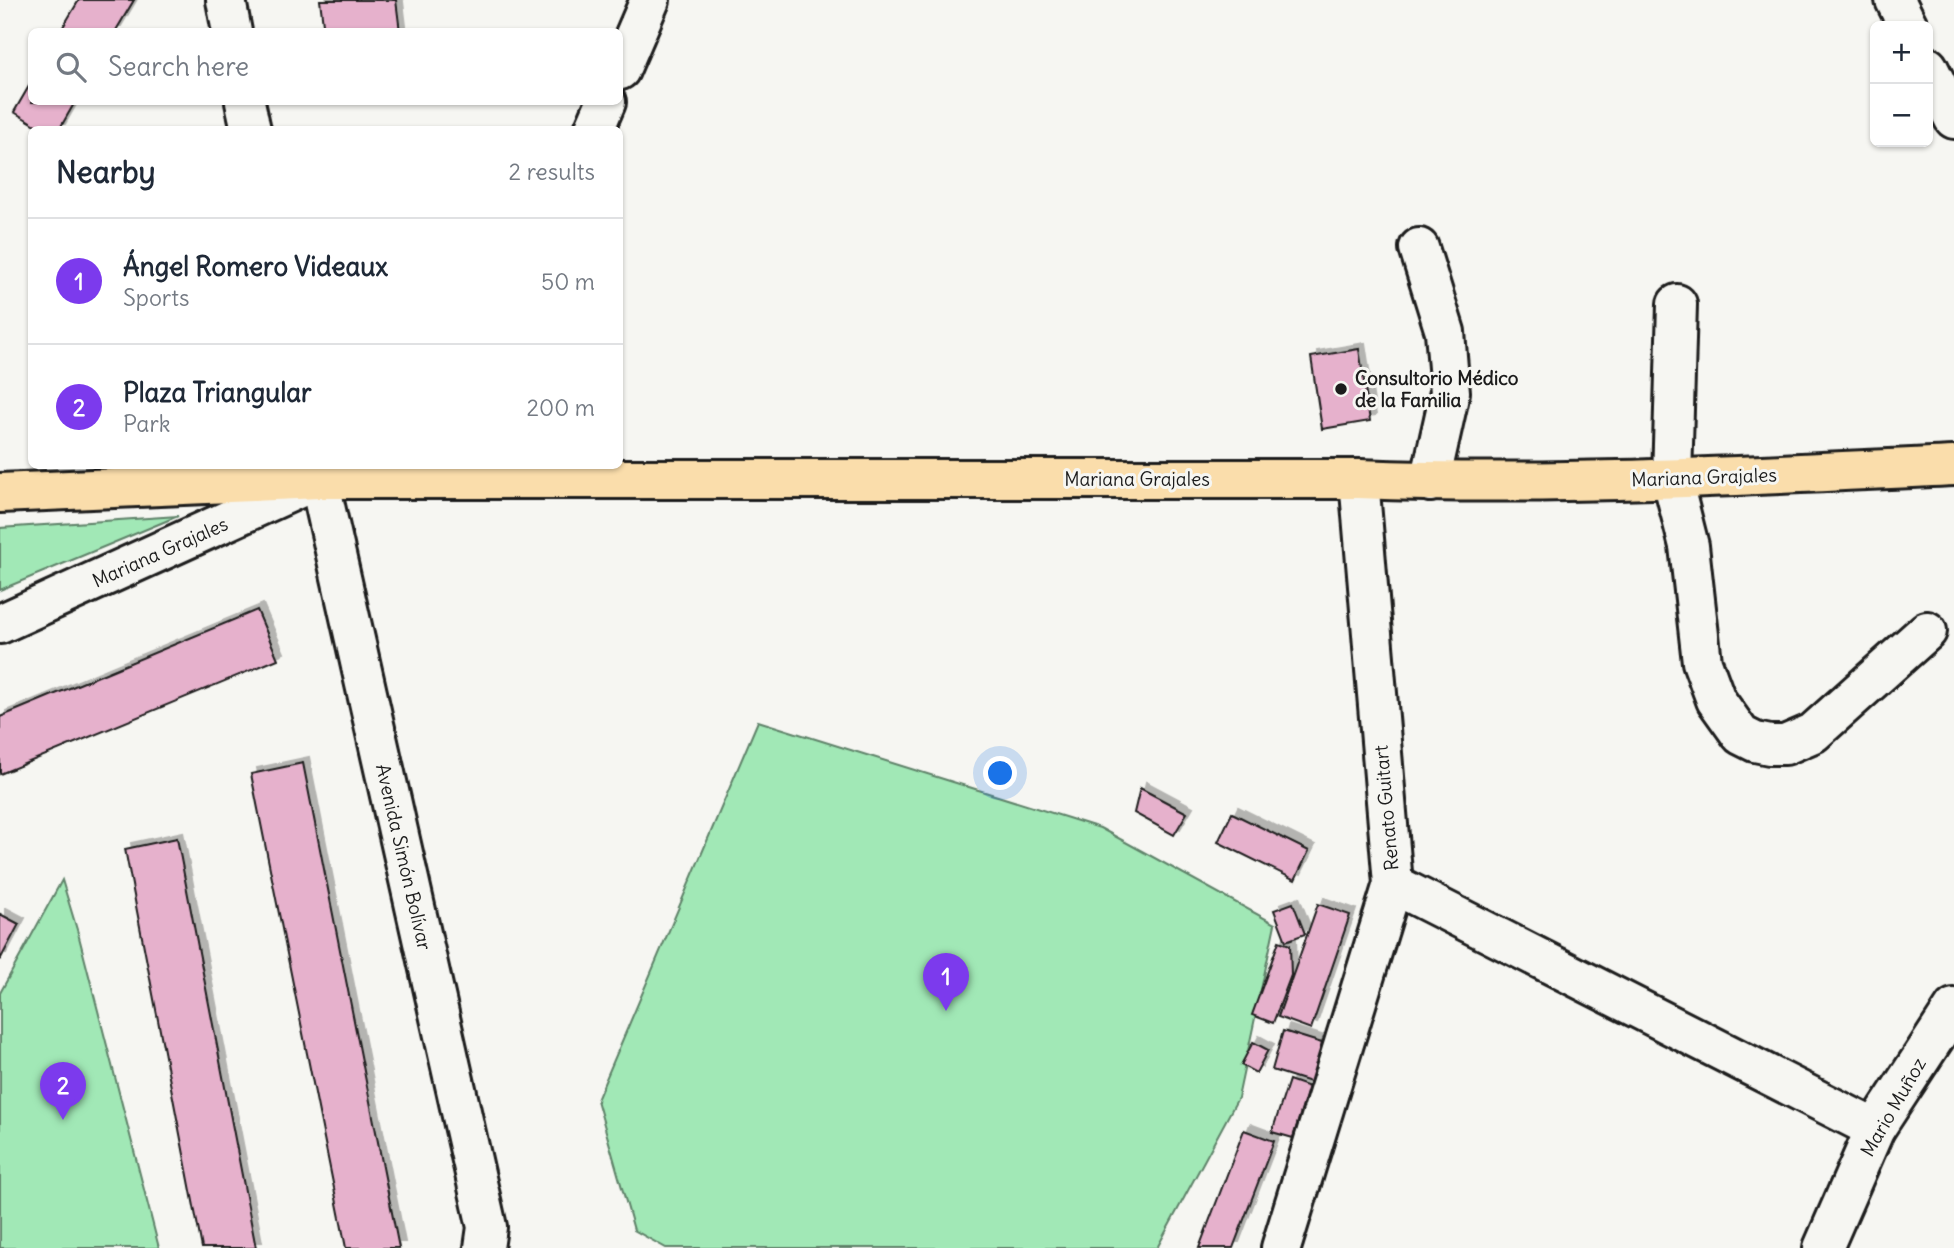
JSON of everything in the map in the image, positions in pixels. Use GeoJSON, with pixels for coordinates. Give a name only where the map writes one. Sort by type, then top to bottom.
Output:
{"type":"FeatureCollection","features":[{"type":"Feature","properties":{"kind":"main road","name":"Mariana Grajales"},"geometry":{"type":"LineString","coordinates":[[0,492],[318,472],[1359,479],[1430,482],[1672,479],[1954,466]]}},
{"type":"Feature","properties":{"kind":"street"},"geometry":{"type":"LineString","coordinates":[[226,0],[231,28]]}},
{"type":"Feature","properties":{"kind":"street"},"geometry":{"type":"LineString","coordinates":[[623,63],[650,0]]}},
{"type":"Feature","properties":{"kind":"street"},"geometry":{"type":"LineString","coordinates":[[1895,0],[1906,21]]}},
{"type":"Feature","properties":{"kind":"street"},"geometry":{"type":"LineString","coordinates":[[1933,77],[1954,119]]}},
{"type":"Feature","properties":{"kind":"street"},"geometry":{"type":"LineString","coordinates":[[247,105],[250,126]]}},
{"type":"Feature","properties":{"kind":"street"},"geometry":{"type":"LineString","coordinates":[[596,126],[605,105]]}},
{"type":"Feature","properties":{"kind":"street"},"geometry":{"type":"LineString","coordinates":[[1419,248],[1445,332],[1450,392],[1430,482]]}},
{"type":"Feature","properties":{"kind":"street"},"geometry":{"type":"LineString","coordinates":[[1677,304],[1672,479],[1689,546],[1702,662],[1716,700],[1741,735],[1770,745],[1800,741],[1813,733],[1927,631]]}},
{"type":"Feature","properties":{"kind":"street","name":"Mariana Grajales"},"geometry":{"type":"LineString","coordinates":[[0,625],[318,472]]}},
{"type":"Feature","properties":{"kind":"street","name":"Avenida Simón Bolívar"},"geometry":{"type":"LineString","coordinates":[[318,472],[488,1227],[484,1248]]}},
{"type":"Feature","properties":{"kind":"street","name":"Renato Guitart"},"geometry":{"type":"LineString","coordinates":[[1281,1248],[1393,884],[1359,479]]}},
{"type":"Feature","properties":{"kind":"street"},"geometry":{"type":"LineString","coordinates":[[1393,884],[1875,1129]]}},
{"type":"Feature","properties":{"kind":"street","name":"Mario Muñoz"},"geometry":{"type":"LineString","coordinates":[[1822,1248],[1875,1129],[1954,1008]]}},
{"type":"Feature","properties":{"kind":"green space"},"geometry":{"type":"Polygon","coordinates":[[[178,516],[0,590],[0,528],[178,516]]]}},
{"type":"Feature","properties":{"kind":"green space"},"geometry":{"type":"Polygon","coordinates":[[[758,721],[1100,828],[1275,924],[1238,1098],[1157,1248],[666,1248],[634,1230],[597,1100],[758,721]]]}},
{"type":"Feature","properties":{"kind":"green space"},"geometry":{"type":"Polygon","coordinates":[[[62,880],[159,1248],[0,1248],[0,993],[62,880]]]}},
{"type":"Feature","properties":{"kind":"building"},"geometry":{"type":"Polygon","coordinates":[[[79,0],[134,0],[117,28],[62,28],[79,0]]]}},
{"type":"Feature","properties":{"kind":"building"},"geometry":{"type":"Polygon","coordinates":[[[320,0],[396,0],[400,28],[324,28],[320,0]]]}},
{"type":"Feature","properties":{"kind":"building"},"geometry":{"type":"Polygon","coordinates":[[[28,88],[28,105],[73,105],[61,126],[37,126],[14,112],[28,88]]]}},
{"type":"Feature","properties":{"kind":"building","name":"Consultorio Médico de la Familia"},"geometry":{"type":"Polygon","coordinates":[[[1359,349],[1370,421],[1322,429],[1311,357],[1359,349]]]}},
{"type":"Feature","properties":{"kind":"building"},"geometry":{"type":"Polygon","coordinates":[[[257,610],[278,659],[0,774],[0,717],[257,610]]]}},
{"type":"Feature","properties":{"kind":"building"},"geometry":{"type":"Polygon","coordinates":[[[303,763],[399,1248],[346,1248],[251,774],[303,763]]]}},
{"type":"Feature","properties":{"kind":"building"},"geometry":{"type":"Polygon","coordinates":[[[1140,788],[1187,813],[1174,835],[1134,813],[1140,788]]]}},
{"type":"Feature","properties":{"kind":"building"},"geometry":{"type":"Polygon","coordinates":[[[1232,813],[1309,851],[1295,880],[1218,842],[1232,813]]]}},
{"type":"Feature","properties":{"kind":"building"},"geometry":{"type":"Polygon","coordinates":[[[177,838],[256,1248],[202,1248],[125,849],[177,838]]]}},
{"type":"Feature","properties":{"kind":"building"},"geometry":{"type":"Polygon","coordinates":[[[1293,903],[1305,934],[1286,941],[1274,910],[1293,903]]]}},
{"type":"Feature","properties":{"kind":"building"},"geometry":{"type":"Polygon","coordinates":[[[1318,904],[1350,915],[1311,1029],[1278,1017],[1318,904]]]}},
{"type":"Feature","properties":{"kind":"building"},"geometry":{"type":"Polygon","coordinates":[[[0,914],[19,924],[0,960],[0,914]]]}},
{"type":"Feature","properties":{"kind":"building"},"geometry":{"type":"Polygon","coordinates":[[[1279,941],[1290,945],[1291,975],[1273,1023],[1252,1015],[1279,941]]]}},
{"type":"Feature","properties":{"kind":"building"},"geometry":{"type":"Polygon","coordinates":[[[1283,1031],[1325,1044],[1313,1083],[1272,1070],[1283,1031]]]}},
{"type":"Feature","properties":{"kind":"building"},"geometry":{"type":"Polygon","coordinates":[[[1253,1042],[1268,1050],[1256,1073],[1241,1065],[1253,1042]]]}},
{"type":"Feature","properties":{"kind":"building"},"geometry":{"type":"Polygon","coordinates":[[[1289,1080],[1309,1087],[1293,1138],[1272,1132],[1289,1080]]]}},
{"type":"Feature","properties":{"kind":"building"},"geometry":{"type":"Polygon","coordinates":[[[1244,1130],[1274,1141],[1233,1248],[1199,1248],[1244,1130]]]}},
{"type":"Feature","properties":{"kind":"place","name":"Consultorio Médico de la Familia"},"geometry":{"type":"Point","coordinates":[1341,389]}},
{"type":"Feature","properties":{"kind":"place","name":"Ángel Romero Videaux"},"geometry":{"type":"Point","coordinates":[946,1011]}},
{"type":"Feature","properties":{"kind":"place","name":"Plaza Triangular"},"geometry":{"type":"Point","coordinates":[63,1120]}}]}
